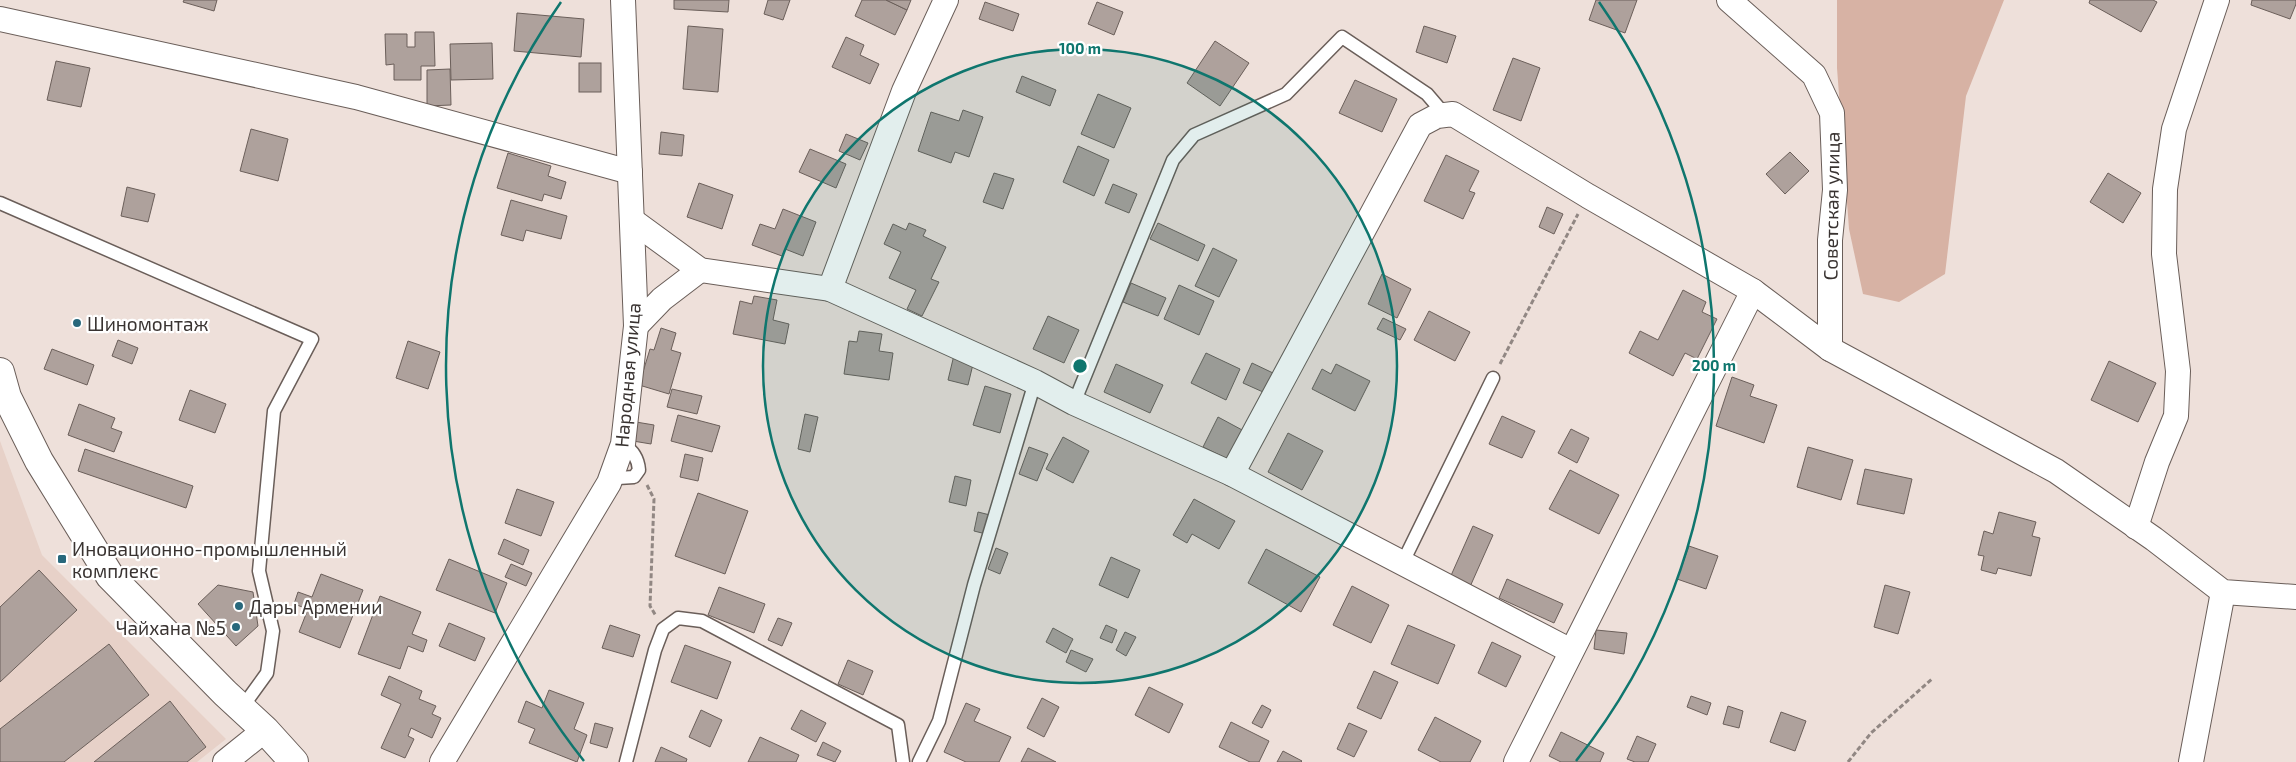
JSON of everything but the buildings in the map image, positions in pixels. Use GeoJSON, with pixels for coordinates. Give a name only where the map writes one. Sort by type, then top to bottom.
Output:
{"type":"FeatureCollection","features":[{"type":"Feature","properties":{"kind":"street","name":"Народная улица"},"geometry":{"type":"LineString","coordinates":[[442,762],[609,483],[623,444],[636,326],[623,0]]}},
{"type":"Feature","properties":{"kind":"street"},"geometry":{"type":"LineString","coordinates":[[830,289],[904,90],[946,0]]}},
{"type":"Feature","properties":{"kind":"street","name":"Советская улица"},"geometry":{"type":"LineString","coordinates":[[1728,0],[1814,75],[1832,113],[1835,190],[1830,240],[1830,341]]}},
{"type":"Feature","properties":{"kind":"street"},"geometry":{"type":"LineString","coordinates":[[2136,527],[2157,462],[2176,416],[2178,372],[2164,254],[2165,189],[2174,129],[2217,0]]}},
{"type":"Feature","properties":{"kind":"street"},"geometry":{"type":"LineString","coordinates":[[0,19],[356,97],[630,172]]}},
{"type":"Feature","properties":{"kind":"street"},"geometry":{"type":"LineString","coordinates":[[1232,474],[1420,125],[1437,116],[1453,114],[1588,196],[1753,291],[1830,341],[2056,472],[2136,527],[2223,592],[2296,596]]}},
{"type":"Feature","properties":{"kind":"street"},"geometry":{"type":"LineString","coordinates":[[633,220],[700,270],[830,289],[1035,382],[1074,403],[1232,474],[1571,651]]}},
{"type":"Feature","properties":{"kind":"street"},"geometry":{"type":"LineString","coordinates":[[636,326],[662,299],[700,270]]}},
{"type":"Feature","properties":{"kind":"street"},"geometry":{"type":"LineString","coordinates":[[1516,762],[1753,291]]}},
{"type":"Feature","properties":{"kind":"street"},"geometry":{"type":"LineString","coordinates":[[2,390],[39,461],[110,576],[265,730],[294,762]]}},
{"type":"Feature","properties":{"kind":"street"},"geometry":{"type":"LineString","coordinates":[[2191,762],[2223,592]]}},
{"type":"Feature","properties":{"kind":"street"},"geometry":{"type":"LineString","coordinates":[[225,762],[265,730]]}},
{"type":"Feature","properties":{"kind":"lane"},"geometry":{"type":"LineString","coordinates":[[1074,403],[1173,160],[1194,135],[1286,94],[1342,37],[1427,94],[1445,115]]}},
{"type":"Feature","properties":{"kind":"lane"},"geometry":{"type":"LineString","coordinates":[[0,203],[312,338],[274,411],[259,571],[273,631],[267,673],[241,708]]}},
{"type":"Feature","properties":{"kind":"lane"},"geometry":{"type":"LineString","coordinates":[[1402,564],[1493,378]]}},
{"type":"Feature","properties":{"kind":"lane"},"geometry":{"type":"LineString","coordinates":[[920,762],[939,720],[974,584],[1035,382]]}},
{"type":"Feature","properties":{"kind":"lane"},"geometry":{"type":"LineString","coordinates":[[609,483],[618,478],[634,477],[639,470],[638,460],[631,450],[623,444]]}},
{"type":"Feature","properties":{"kind":"lane"},"geometry":{"type":"LineString","coordinates":[[626,762],[655,650],[663,630],[678,618],[702,620],[898,725],[903,762]]}},
{"type":"Feature","properties":{"kind":"path"},"geometry":{"type":"LineString","coordinates":[[1493,378],[1588,196]]}},
{"type":"Feature","properties":{"kind":"path"},"geometry":{"type":"LineString","coordinates":[[639,470],[654,499],[650,606],[663,630]]}},
{"type":"Feature","properties":{"kind":"path"},"geometry":{"type":"LineString","coordinates":[[1848,762],[1872,733],[1932,679]]}},
{"type":"Feature","properties":{"kind":"shaded area"},"geometry":{"type":"Polygon","coordinates":[[[1837,0],[2004,0],[1966,96],[1945,274],[1899,302],[1863,294],[1849,229],[1837,68],[1837,0]]]}},
{"type":"Feature","properties":{"kind":"shaded area"},"geometry":{"type":"Polygon","coordinates":[[[0,441],[42,555],[226,739],[197,762],[0,762],[0,441]]]}},
{"type":"Feature","properties":{"kind":"place","name":"Шиномонтаж"},"geometry":{"type":"Point","coordinates":[77,323]}},
{"type":"Feature","properties":{"kind":"place","name":"Иновационно-промышленный комплекс"},"geometry":{"type":"Point","coordinates":[62,559]}},
{"type":"Feature","properties":{"kind":"place","name":"Дары Армении"},"geometry":{"type":"Point","coordinates":[239,606]}},
{"type":"Feature","properties":{"kind":"place","name":"Чайхана №5"},"geometry":{"type":"Point","coordinates":[236,627]}}]}
